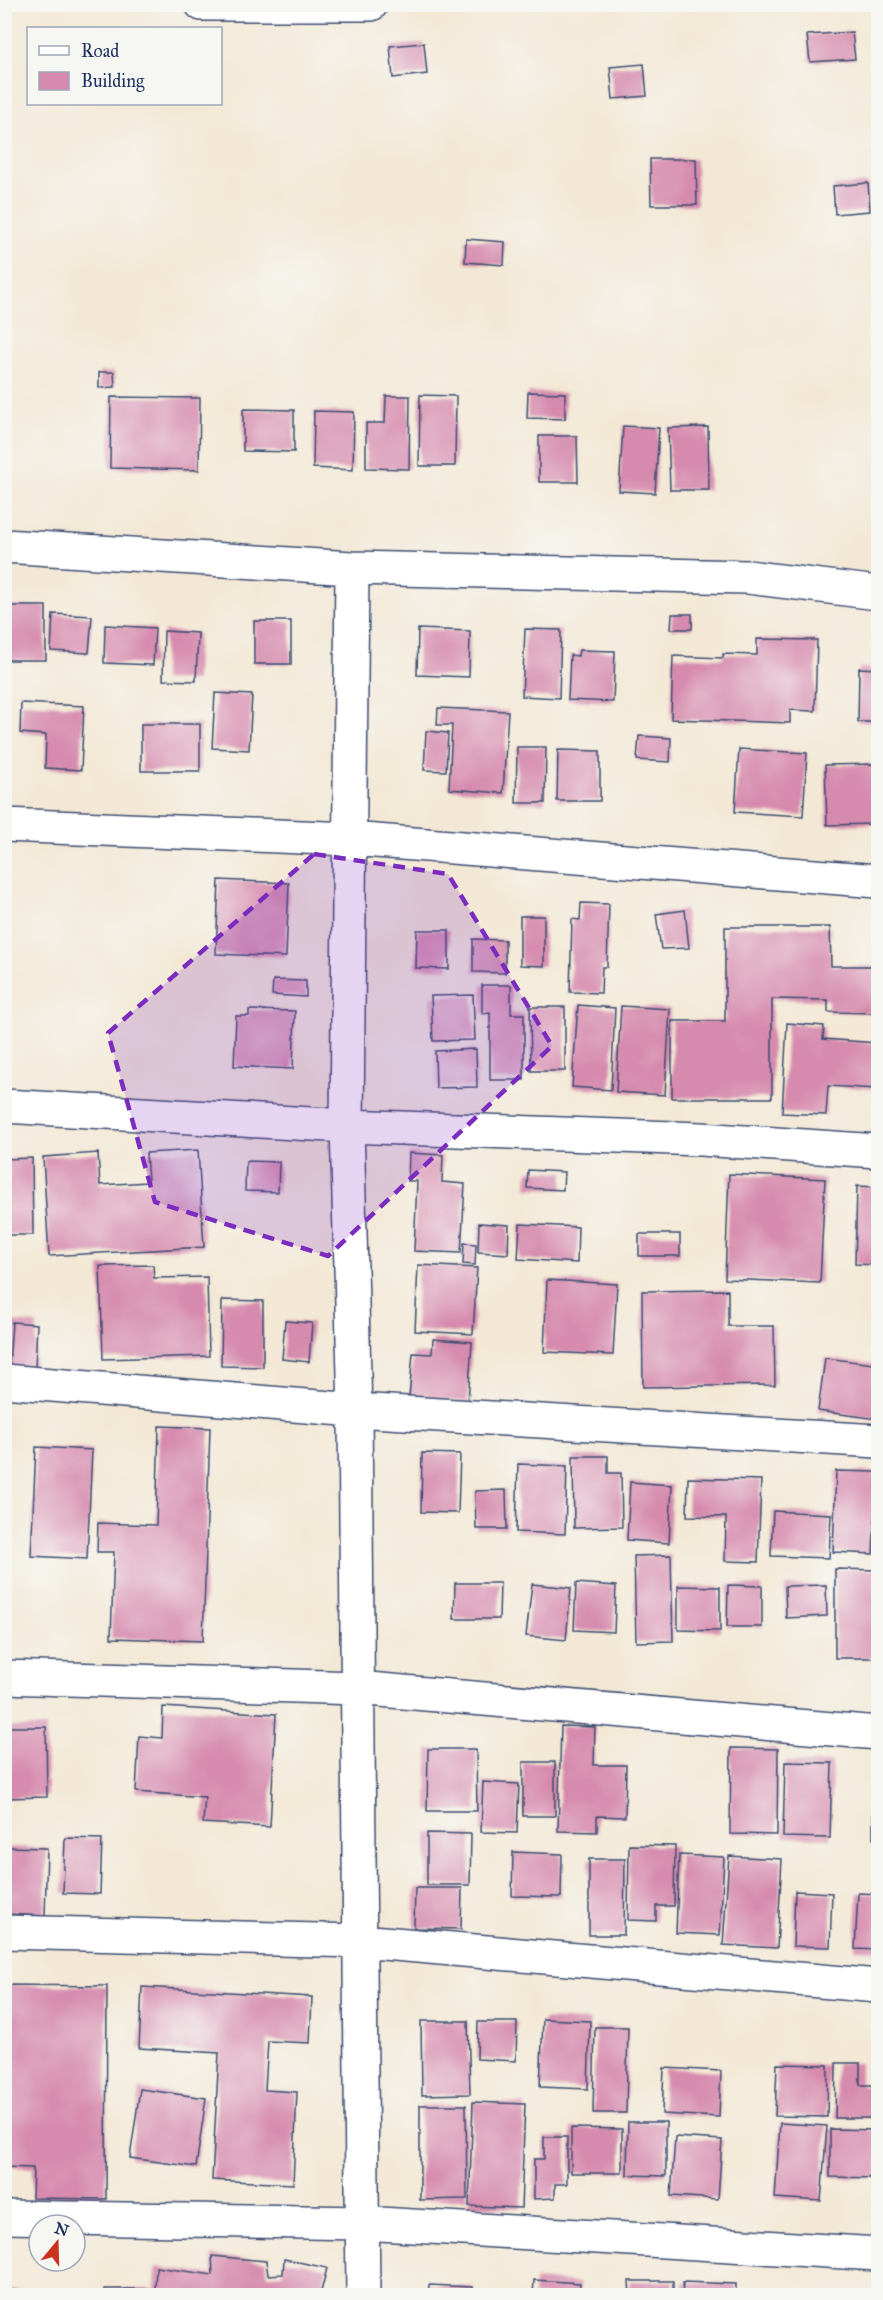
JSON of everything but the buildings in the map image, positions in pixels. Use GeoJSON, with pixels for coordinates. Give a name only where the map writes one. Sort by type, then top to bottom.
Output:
{"type":"FeatureCollection","features":[{"type":"Feature","properties":{"kind":"street"},"geometry":{"type":"LineString","coordinates":[[202,4],[371,4]]}},
{"type":"Feature","properties":{"kind":"street"},"geometry":{"type":"LineString","coordinates":[[4,546],[352,568],[748,577],[879,593]]}},
{"type":"Feature","properties":{"kind":"street"},"geometry":{"type":"LineString","coordinates":[[352,568],[347,1126],[355,1410],[363,2295]]}},
{"type":"Feature","properties":{"kind":"street"},"geometry":{"type":"LineString","coordinates":[[4,825],[351,839],[879,881]]}},
{"type":"Feature","properties":{"kind":"street"},"geometry":{"type":"LineString","coordinates":[[4,1106],[347,1126],[701,1139],[879,1151]]}},
{"type":"Feature","properties":{"kind":"street"},"geometry":{"type":"LineString","coordinates":[[4,1381],[355,1410],[879,1441]]}},
{"type":"Feature","properties":{"kind":"street"},"geometry":{"type":"LineString","coordinates":[[4,1677],[357,1688],[879,1733]]}},
{"type":"Feature","properties":{"kind":"street"},"geometry":{"type":"LineString","coordinates":[[4,1932],[360,1941],[879,1986]]}},
{"type":"Feature","properties":{"kind":"street"},"geometry":{"type":"LineString","coordinates":[[4,2217],[363,2223],[879,2254]]}},
{"type":"Feature","properties":{"kind":"highlighted area"},"geometry":{"type":"Polygon","coordinates":[[[314,854],[448,874],[552,1046],[328,1256],[155,1202],[108,1033],[314,854]]]}}]}
